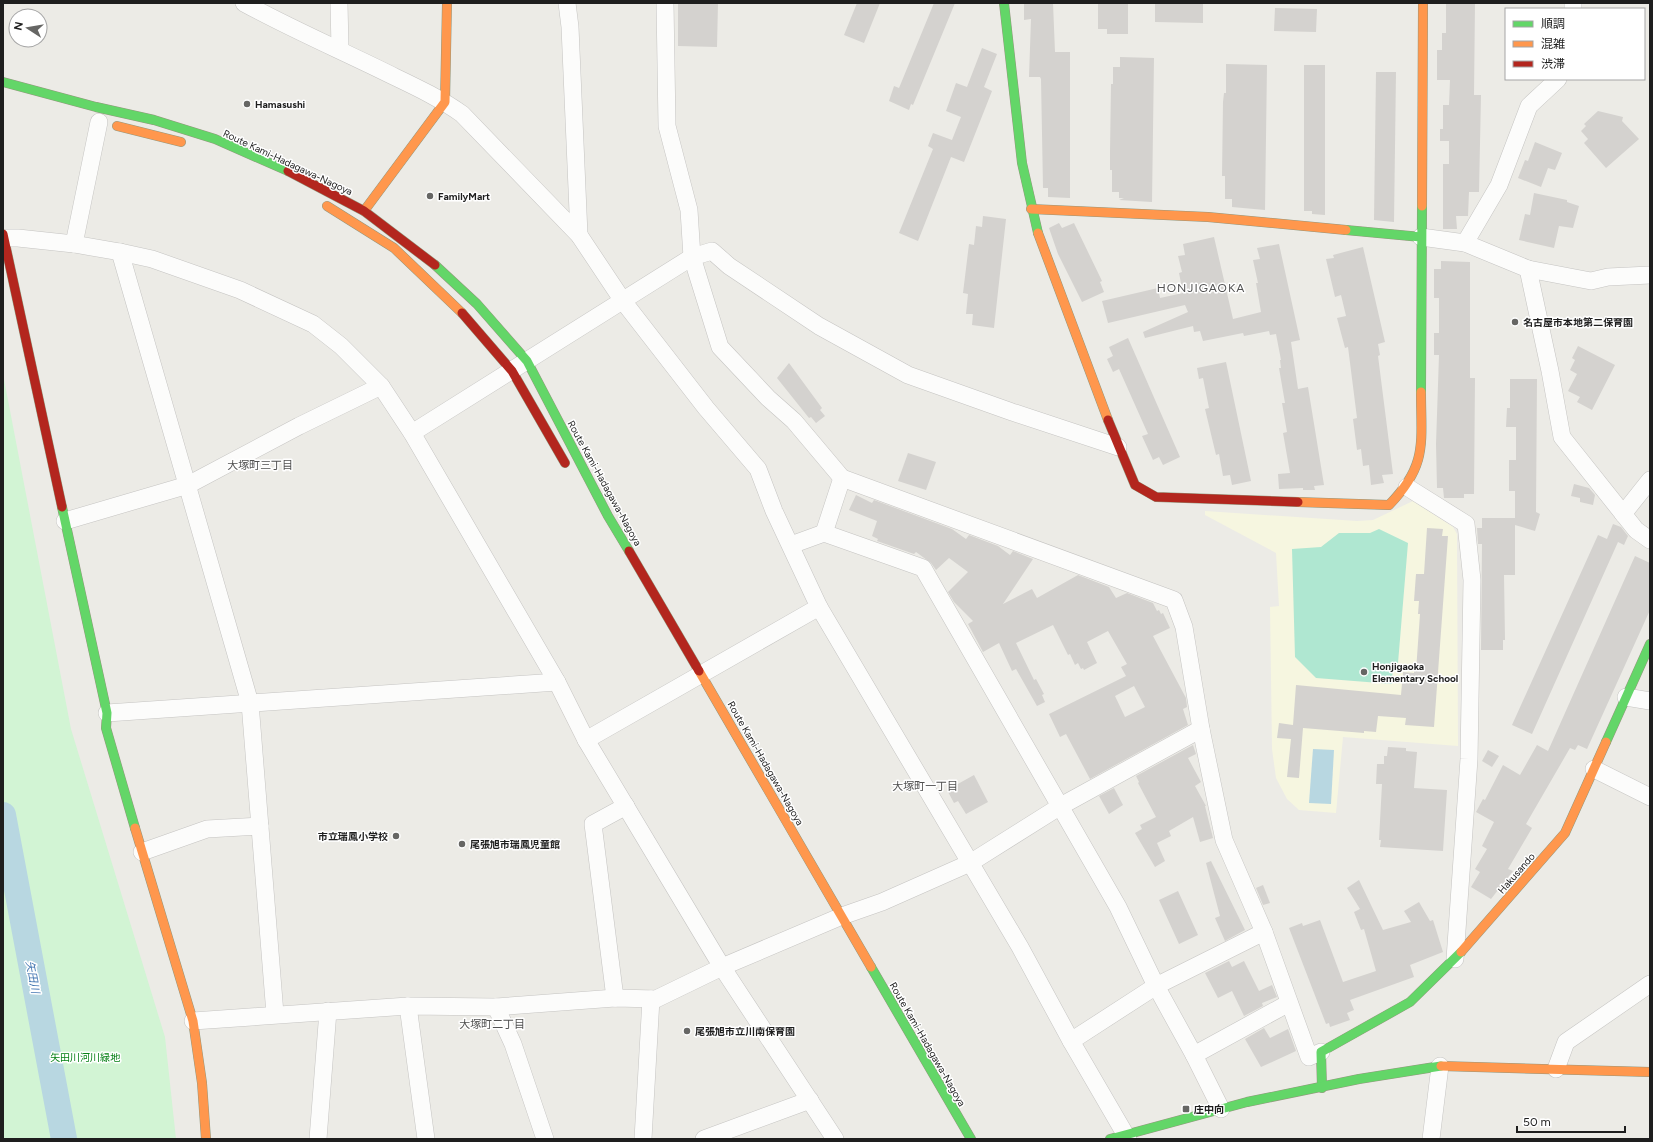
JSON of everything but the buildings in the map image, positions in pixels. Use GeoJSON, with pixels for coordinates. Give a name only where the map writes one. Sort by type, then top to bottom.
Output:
{"type":"FeatureCollection","features":[{"type":"Feature","properties":{"kind":"street"},"geometry":{"type":"LineString","coordinates":[[244,3],[445,102],[462,114],[579,235],[623,301],[706,408],[758,469],[774,511],[819,607],[1020,947],[1121,1138],[1247,1102],[1322,1088],[1359,1079],[1440,1066],[1650,1072]]}},
{"type":"Feature","properties":{"kind":"street"},"geometry":{"type":"LineString","coordinates":[[339,3],[340,49]]}},
{"type":"Feature","properties":{"kind":"street"},"geometry":{"type":"LineString","coordinates":[[364,211],[445,102],[447,3]]}},
{"type":"Feature","properties":{"kind":"street"},"geometry":{"type":"LineString","coordinates":[[567,3],[570,27],[579,235]]}},
{"type":"Feature","properties":{"kind":"street"},"geometry":{"type":"LineString","coordinates":[[665,3],[666,126],[689,210],[692,257],[720,346],[768,398],[794,422],[842,478],[1174,600],[1184,627],[1201,729],[1224,840],[1264,932],[1309,1057],[1321,1052],[1322,1088]]}},
{"type":"Feature","properties":{"kind":"street"},"geometry":{"type":"LineString","coordinates":[[1004,3],[1022,162],[1031,209],[1038,235],[1118,447],[1134,485],[1156,497],[1389,505],[1407,487],[1418,467],[1421,448],[1423,3]]}},
{"type":"Feature","properties":{"kind":"street"},"geometry":{"type":"LineString","coordinates":[[1465,243],[1499,185],[1529,106],[1557,80]]}},
{"type":"Feature","properties":{"kind":"street","name":"Route Kami-Hadagawa-Nagoya"},"geometry":{"type":"LineString","coordinates":[[3,82],[96,107],[154,120],[215,139],[319,186],[364,211],[430,260],[477,304],[527,361],[692,679],[833,920],[971,1139]]}},
{"type":"Feature","properties":{"kind":"street"},"geometry":{"type":"LineString","coordinates":[[74,244],[95,121],[190,144]]}},
{"type":"Feature","properties":{"kind":"street"},"geometry":{"type":"LineString","coordinates":[[321,203],[394,248],[466,317],[512,371],[571,474]]}},
{"type":"Feature","properties":{"kind":"street"},"geometry":{"type":"LineString","coordinates":[[1031,209],[1208,217],[1422,236],[1465,243],[1528,269],[1591,281],[1608,277],[1650,275]]}},
{"type":"Feature","properties":{"kind":"street"},"geometry":{"type":"LineString","coordinates":[[206,1139],[202,1083],[193,1021],[182,989],[106,728],[107,713],[3,236],[74,244],[152,259],[240,290],[313,324],[341,346],[380,386],[412,433],[557,682],[586,740],[722,967],[835,1139]]}},
{"type":"Feature","properties":{"kind":"street"},"geometry":{"type":"LineString","coordinates":[[412,433],[692,257],[712,251],[729,266],[819,326],[908,375],[1012,412],[1118,447]]}},
{"type":"Feature","properties":{"kind":"street"},"geometry":{"type":"LineString","coordinates":[[120,252],[250,703],[275,1014]]}},
{"type":"Feature","properties":{"kind":"street"},"geometry":{"type":"LineString","coordinates":[[1528,269],[1550,371],[1562,437],[1636,530],[1650,540]]}},
{"type":"Feature","properties":{"kind":"street"},"geometry":{"type":"LineString","coordinates":[[65,521],[188,485],[299,426],[380,386]]}},
{"type":"Feature","properties":{"kind":"street"},"geometry":{"type":"LineString","coordinates":[[824,533],[842,478]]}},
{"type":"Feature","properties":{"kind":"street"},"geometry":{"type":"LineString","coordinates":[[1623,514],[1650,480]]}},
{"type":"Feature","properties":{"kind":"street"},"geometry":{"type":"LineString","coordinates":[[1407,487],[1466,524],[1472,580],[1470,759],[1456,960]]}},
{"type":"Feature","properties":{"kind":"street"},"geometry":{"type":"LineString","coordinates":[[791,545],[824,533],[923,568],[1059,807],[1118,907],[1156,986],[1194,1054],[1221,1109]]}},
{"type":"Feature","properties":{"kind":"street"},"geometry":{"type":"LineString","coordinates":[[586,740],[819,607]]}},
{"type":"Feature","properties":{"kind":"street","name":"Hakusando"},"geometry":{"type":"LineString","coordinates":[[1321,1052],[1410,1002],[1456,960],[1564,833],[1650,644]]}},
{"type":"Feature","properties":{"kind":"street"},"geometry":{"type":"LineString","coordinates":[[107,713],[557,682]]}},
{"type":"Feature","properties":{"kind":"street"},"geometry":{"type":"LineString","coordinates":[[1626,696],[1650,701]]}},
{"type":"Feature","properties":{"kind":"street"},"geometry":{"type":"LineString","coordinates":[[193,1021],[275,1014],[408,1006],[496,1007],[614,998],[656,999],[722,967],[833,920],[882,902],[970,863],[1059,807],[1201,729]]}},
{"type":"Feature","properties":{"kind":"street"},"geometry":{"type":"LineString","coordinates":[[1594,769],[1650,797]]}},
{"type":"Feature","properties":{"kind":"street"},"geometry":{"type":"LineString","coordinates":[[614,998],[593,824],[626,806]]}},
{"type":"Feature","properties":{"kind":"street"},"geometry":{"type":"LineString","coordinates":[[142,852],[207,829],[260,826]]}},
{"type":"Feature","properties":{"kind":"street"},"geometry":{"type":"LineString","coordinates":[[1071,1042],[1156,986],[1264,932]]}},
{"type":"Feature","properties":{"kind":"street"},"geometry":{"type":"LineString","coordinates":[[1556,1069],[1566,1042],[1650,984]]}},
{"type":"Feature","properties":{"kind":"street"},"geometry":{"type":"LineString","coordinates":[[643,1139],[651,999]]}},
{"type":"Feature","properties":{"kind":"street"},"geometry":{"type":"LineString","coordinates":[[1194,1054],[1289,1003]]}},
{"type":"Feature","properties":{"kind":"street"},"geometry":{"type":"LineString","coordinates":[[408,1006],[426,1139]]}},
{"type":"Feature","properties":{"kind":"street"},"geometry":{"type":"LineString","coordinates":[[496,1007],[513,1044],[545,1139]]}},
{"type":"Feature","properties":{"kind":"street"},"geometry":{"type":"LineString","coordinates":[[318,1139],[328,1011]]}},
{"type":"Feature","properties":{"kind":"street"},"geometry":{"type":"LineString","coordinates":[[1431,1139],[1440,1066]]}},
{"type":"Feature","properties":{"kind":"street"},"geometry":{"type":"LineString","coordinates":[[704,1139],[810,1100]]}},
{"type":"Feature","properties":{"kind":"shaded area","name":"Honjigaoka Elementary School"},"geometry":{"type":"Polygon","coordinates":[[[1413,501],[1453,527],[1457,534],[1458,746],[1343,737],[1336,813],[1299,810],[1287,799],[1276,778],[1272,749],[1270,607],[1279,606],[1276,553],[1205,515],[1205,511],[1357,521],[1373,520],[1413,501]]]}},
{"type":"Feature","properties":{"kind":"green space","name":"矢田川河川緑地"},"geometry":{"type":"Polygon","coordinates":[[[3,374],[71,729],[165,1037],[176,1139],[3,1139],[3,374]]]}},
{"type":"Feature","properties":{"kind":"green space"},"geometry":{"type":"Polygon","coordinates":[[[1379,529],[1408,543],[1398,663],[1393,663],[1392,684],[1316,678],[1295,657],[1292,549],[1321,547],[1339,533],[1370,533],[1379,529]]]}},
{"type":"Feature","properties":{"kind":"water"},"geometry":{"type":"Polygon","coordinates":[[[1313,749],[1334,750],[1331,804],[1309,803],[1313,749]]]}},
{"type":"Feature","properties":{"kind":"waterway","name":"矢田川"},"geometry":{"type":"LineString","coordinates":[[3,815],[64,1139]]}},
{"type":"Feature","properties":{"kind":"traffic: fast"},"geometry":{"type":"LineString","coordinates":[[1004,3],[1022,163],[1038,233]]}},
{"type":"Feature","properties":{"kind":"traffic: fast"},"geometry":{"type":"LineString","coordinates":[[3,82],[96,107],[154,120],[215,139],[288,171]]}},
{"type":"Feature","properties":{"kind":"traffic: fast"},"geometry":{"type":"LineString","coordinates":[[1421,392],[1422,206]]}},
{"type":"Feature","properties":{"kind":"traffic: fast"},"geometry":{"type":"LineString","coordinates":[[1346,230],[1421,237]]}},
{"type":"Feature","properties":{"kind":"traffic: fast"},"geometry":{"type":"LineString","coordinates":[[435,265],[477,304],[527,361],[608,516],[629,551]]}},
{"type":"Feature","properties":{"kind":"traffic: fast"},"geometry":{"type":"LineString","coordinates":[[62,507],[107,713],[106,728],[135,828]]}},
{"type":"Feature","properties":{"kind":"traffic: fast"},"geometry":{"type":"LineString","coordinates":[[1606,742],[1650,644]]}},
{"type":"Feature","properties":{"kind":"traffic: fast"},"geometry":{"type":"LineString","coordinates":[[1322,1088],[1321,1052],[1410,1002],[1461,952]]}},
{"type":"Feature","properties":{"kind":"traffic: fast"},"geometry":{"type":"LineString","coordinates":[[871,967],[971,1139]]}},
{"type":"Feature","properties":{"kind":"traffic: fast"},"geometry":{"type":"LineString","coordinates":[[1110,1139],[1247,1102],[1359,1079],[1441,1066]]}},
{"type":"Feature","properties":{"kind":"traffic: slow"},"geometry":{"type":"LineString","coordinates":[[364,211],[445,102],[447,3]]}},
{"type":"Feature","properties":{"kind":"traffic: slow"},"geometry":{"type":"LineString","coordinates":[[1422,206],[1423,3]]}},
{"type":"Feature","properties":{"kind":"traffic: slow"},"geometry":{"type":"LineString","coordinates":[[117,126],[181,142]]}},
{"type":"Feature","properties":{"kind":"traffic: slow"},"geometry":{"type":"LineString","coordinates":[[327,206],[394,248],[462,313]]}},
{"type":"Feature","properties":{"kind":"traffic: slow"},"geometry":{"type":"LineString","coordinates":[[1031,209],[1208,217],[1346,230]]}},
{"type":"Feature","properties":{"kind":"traffic: slow"},"geometry":{"type":"LineString","coordinates":[[1038,233],[1108,420]]}},
{"type":"Feature","properties":{"kind":"traffic: slow"},"geometry":{"type":"LineString","coordinates":[[1298,502],[1389,505],[1402,491],[1410,478],[1420,453],[1421,392]]}},
{"type":"Feature","properties":{"kind":"traffic: slow"},"geometry":{"type":"LineString","coordinates":[[699,671],[871,967]]}},
{"type":"Feature","properties":{"kind":"traffic: slow"},"geometry":{"type":"LineString","coordinates":[[1461,952],[1565,833],[1606,742]]}},
{"type":"Feature","properties":{"kind":"traffic: slow"},"geometry":{"type":"LineString","coordinates":[[135,828],[193,1021],[202,1083],[206,1139]]}},
{"type":"Feature","properties":{"kind":"traffic: slow"},"geometry":{"type":"LineString","coordinates":[[1441,1066],[1650,1072]]}},
{"type":"Feature","properties":{"kind":"traffic: jam"},"geometry":{"type":"LineString","coordinates":[[288,171],[364,211],[435,265]]}},
{"type":"Feature","properties":{"kind":"traffic: jam"},"geometry":{"type":"LineString","coordinates":[[3,234],[62,507]]}},
{"type":"Feature","properties":{"kind":"traffic: jam"},"geometry":{"type":"LineString","coordinates":[[462,313],[512,371],[565,463]]}},
{"type":"Feature","properties":{"kind":"traffic: jam"},"geometry":{"type":"LineString","coordinates":[[1108,420],[1135,485],[1156,497],[1298,502]]}},
{"type":"Feature","properties":{"kind":"traffic: jam"},"geometry":{"type":"LineString","coordinates":[[629,551],[699,671]]}},
{"type":"Feature","properties":{"kind":"place","name":"Hamasushi"},"geometry":{"type":"Point","coordinates":[247,104]}},
{"type":"Feature","properties":{"kind":"place","name":"FamilyMart"},"geometry":{"type":"Point","coordinates":[430,196]}},
{"type":"Feature","properties":{"kind":"place","name":"名古屋市本地第二保育園"},"geometry":{"type":"Point","coordinates":[1515,322]}},
{"type":"Feature","properties":{"kind":"place","name":"Honjigaoka Elementary School"},"geometry":{"type":"Point","coordinates":[1364,672]}},
{"type":"Feature","properties":{"kind":"place","name":"市立瑞鳳小学校"},"geometry":{"type":"Point","coordinates":[396,836]}},
{"type":"Feature","properties":{"kind":"place","name":"尾張旭市瑞鳳児童館"},"geometry":{"type":"Point","coordinates":[462,844]}},
{"type":"Feature","properties":{"kind":"place","name":"尾張旭市立川南保育園"},"geometry":{"type":"Point","coordinates":[687,1031]}},
{"type":"Feature","properties":{"kind":"place","name":"庄中向"},"geometry":{"type":"Point","coordinates":[1186,1109]}},
{"type":"Feature","properties":{"kind":"district","name":"HONJIGAOKA"},"geometry":{"type":"Point","coordinates":[1201,288]}},
{"type":"Feature","properties":{"kind":"district","name":"大塚町三丁目"},"geometry":{"type":"Point","coordinates":[260,465]}},
{"type":"Feature","properties":{"kind":"district","name":"大塚町一丁目"},"geometry":{"type":"Point","coordinates":[925,786]}},
{"type":"Feature","properties":{"kind":"district","name":"大塚町二丁目"},"geometry":{"type":"Point","coordinates":[492,1024]}}]}
